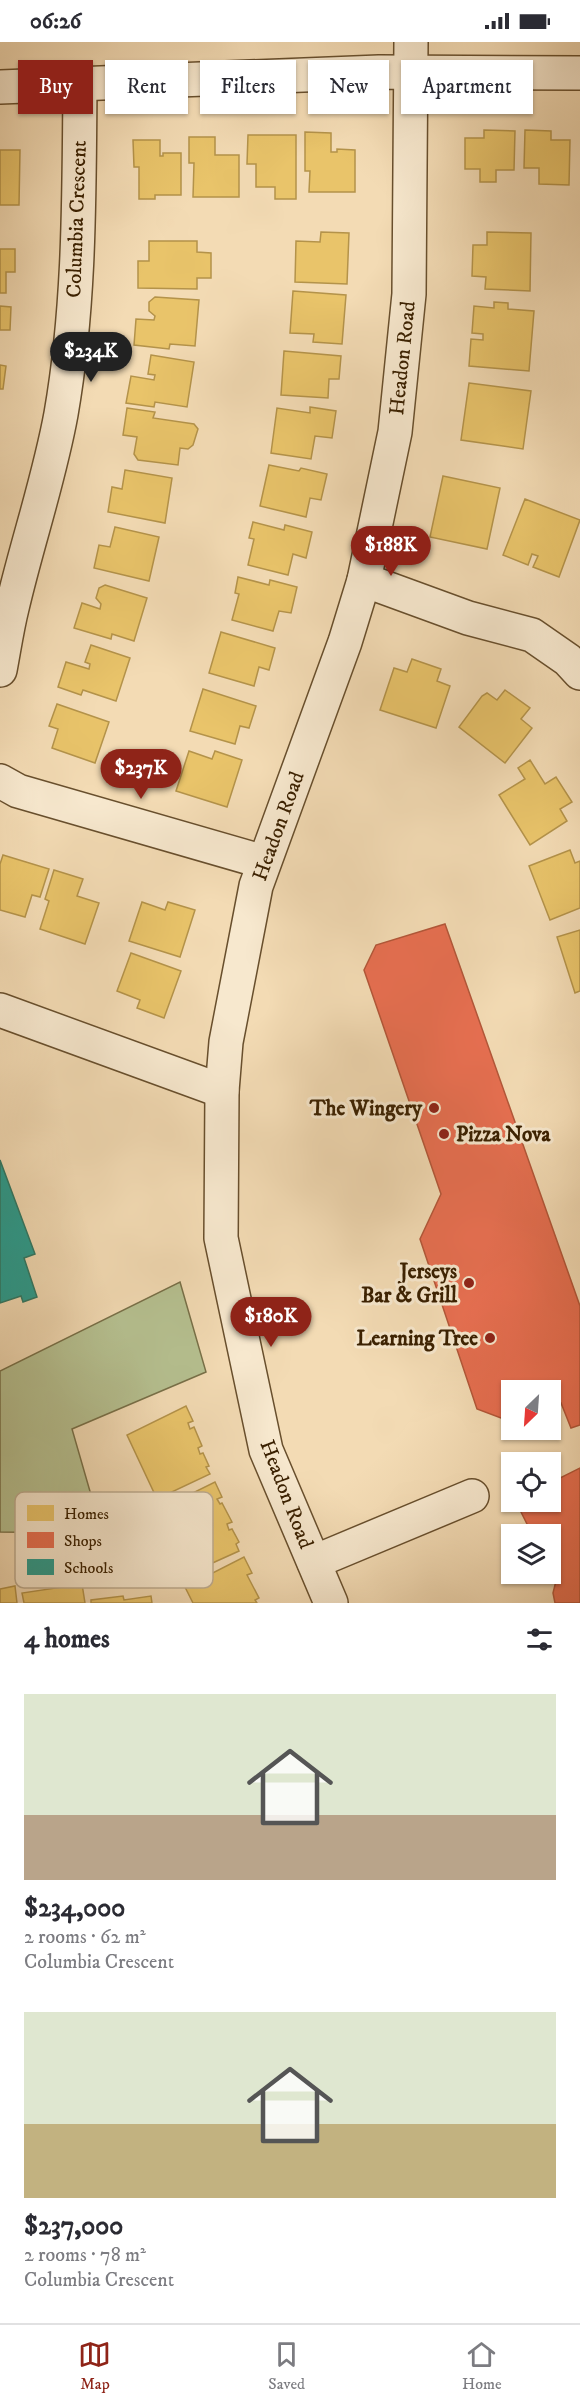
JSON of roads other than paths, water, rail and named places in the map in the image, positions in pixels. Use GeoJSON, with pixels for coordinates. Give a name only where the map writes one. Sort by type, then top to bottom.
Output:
{"type":"FeatureCollection","features":[{"type":"Feature","properties":{"kind":"street"},"geometry":{"type":"LineString","coordinates":[[93,82],[411,57],[580,73]]}},
{"type":"Feature","properties":{"kind":"street","name":"Headon Road"},"geometry":{"type":"LineString","coordinates":[[331,1603],[266,1449],[221,1238],[222,1090],[226,1042],[256,886],[345,642],[364,580],[395,432],[409,294],[411,57]]}},
{"type":"Feature","properties":{"kind":"street"},"geometry":{"type":"LineString","coordinates":[[0,87],[18,86]]}},
{"type":"Feature","properties":{"kind":"street","name":"Columbia Crescent"},"geometry":{"type":"LineString","coordinates":[[0,670],[12,607],[49,473],[66,378],[72,332],[78,238],[80,114]]}},
{"type":"Feature","properties":{"kind":"street"},"geometry":{"type":"LineString","coordinates":[[364,580],[468,618],[532,635],[567,660],[580,673]]}},
{"type":"Feature","properties":{"kind":"street"},"geometry":{"type":"LineString","coordinates":[[0,781],[18,791],[264,862]]}},
{"type":"Feature","properties":{"kind":"street"},"geometry":{"type":"LineString","coordinates":[[0,1010],[222,1090]]}},
{"type":"Feature","properties":{"kind":"street"},"geometry":{"type":"LineString","coordinates":[[314,1562],[472,1496]]}},
{"type":"Feature","properties":{"kind":"place","name":"The Wingery"},"geometry":{"type":"Point","coordinates":[434,1108]}},
{"type":"Feature","properties":{"kind":"place","name":"Pizza Nova"},"geometry":{"type":"Point","coordinates":[444,1134]}},
{"type":"Feature","properties":{"kind":"place","name":"Jerseys Bar & Grill"},"geometry":{"type":"Point","coordinates":[469,1283]}},
{"type":"Feature","properties":{"kind":"place","name":"Learning Tree"},"geometry":{"type":"Point","coordinates":[490,1338]}}]}
